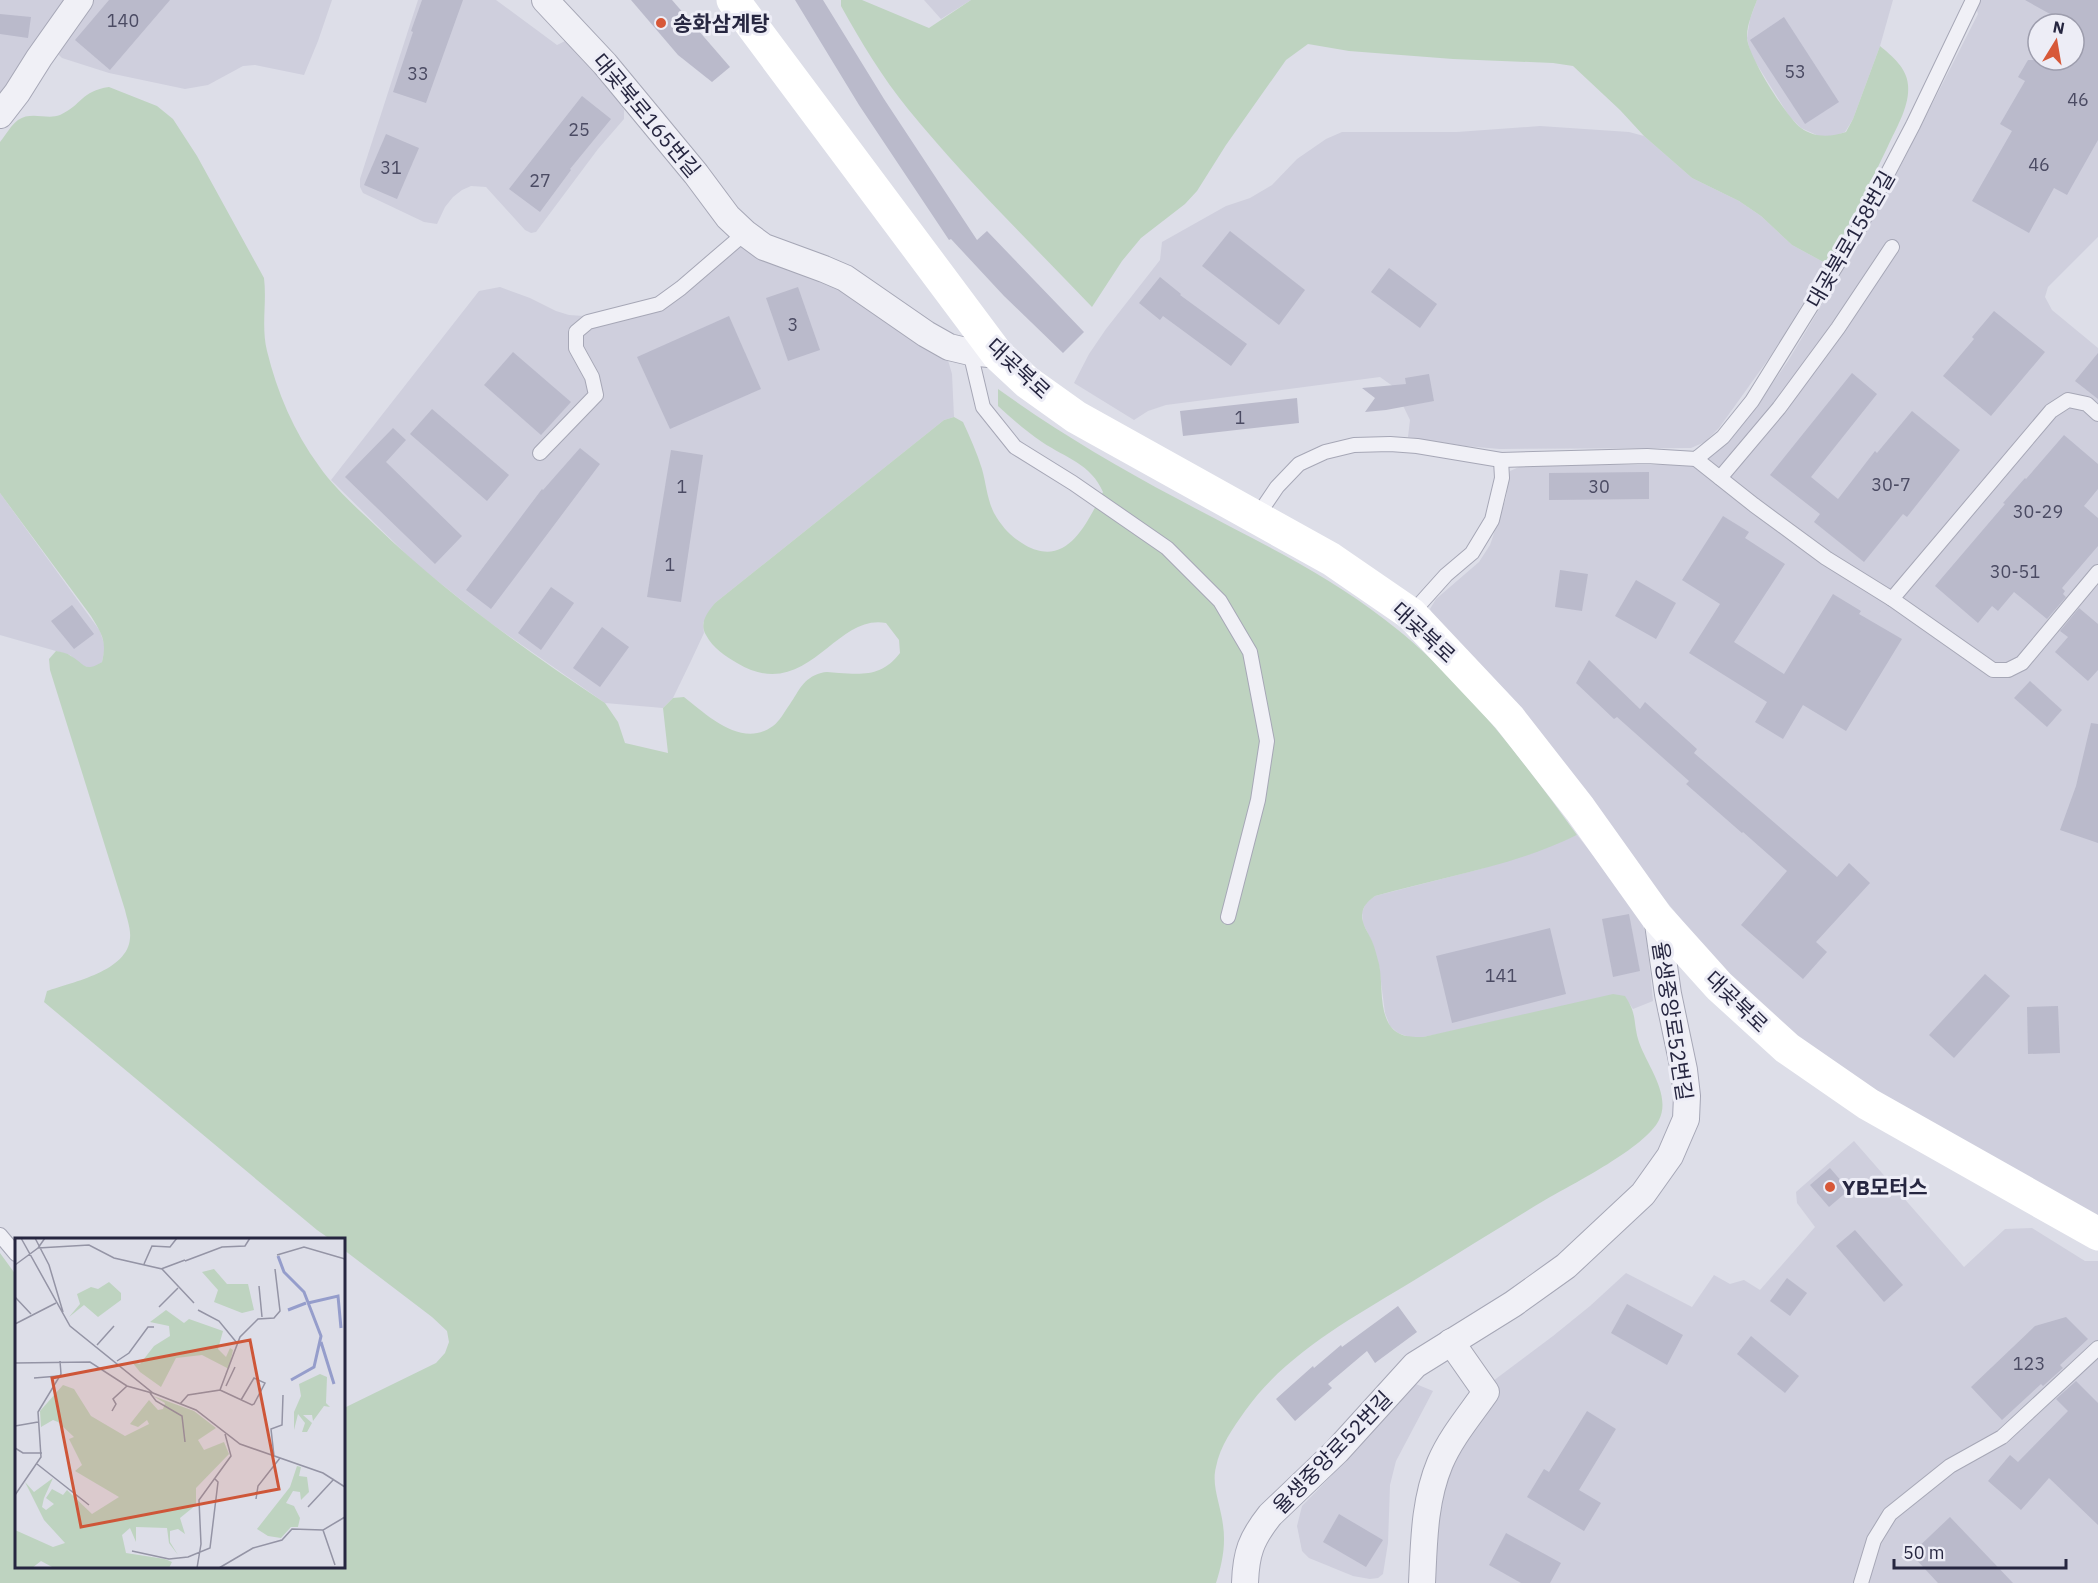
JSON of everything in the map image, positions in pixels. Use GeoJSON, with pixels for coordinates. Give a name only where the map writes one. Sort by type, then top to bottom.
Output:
{"type":"FeatureCollection","features":[{"type":"Feature","properties":{"kind":"street"},"geometry":{"type":"LineString","coordinates":[[0,115],[80,0]]}},
{"type":"Feature","properties":{"kind":"street","name":"대곶북로165번길"},"geometry":{"type":"LineString","coordinates":[[545,0],[605,64],[696,174],[728,217],[745,233],[771,250],[824,268],[845,278],[949,347],[984,354]]}},
{"type":"Feature","properties":{"kind":"street","name":"대곶북로"},"geometry":{"type":"LineString","coordinates":[[733,0],[984,354],[1076,417],[1331,559],[1411,614],[1509,718],[1580,809],[1657,917],[1719,986],[1787,1048],[1868,1104],[2098,1234]]}},
{"type":"Feature","properties":{"kind":"street","name":"율생중앙로52번길"},"geometry":{"type":"LineString","coordinates":[[1245,1583],[1247,1554],[1253,1540],[1270,1515],[1345,1443],[1415,1365],[1546,1281],[1592,1244],[1643,1194],[1670,1156],[1686,1119],[1686,1087],[1668,994],[1657,917]]}},
{"type":"Feature","properties":{"kind":"street"},"geometry":{"type":"LineString","coordinates":[[1422,1583],[1424,1539],[1430,1492],[1441,1461],[1459,1430],[1486,1392],[1451,1342]]}},
{"type":"Feature","properties":{"kind":"lane"},"geometry":{"type":"LineString","coordinates":[[1959,0],[1965,15]]}},
{"type":"Feature","properties":{"kind":"lane","name":"대곶북로158번길"},"geometry":{"type":"LineString","coordinates":[[1696,459],[1723,437],[1752,401],[1856,234],[1973,0]]}},
{"type":"Feature","properties":{"kind":"lane"},"geometry":{"type":"LineString","coordinates":[[540,453],[596,394],[592,377],[576,348],[576,332],[588,321],[659,304],[745,233]]}},
{"type":"Feature","properties":{"kind":"lane"},"geometry":{"type":"LineString","coordinates":[[1720,478],[1779,408],[1838,328],[1892,247]]}},
{"type":"Feature","properties":{"kind":"lane","name":"대곶북로"},"geometry":{"type":"LineString","coordinates":[[984,354],[983,407],[1015,447],[1073,483],[1167,548],[1220,602],[1250,652],[1267,741],[1258,800],[1228,917]]}},
{"type":"Feature","properties":{"kind":"lane"},"geometry":{"type":"LineString","coordinates":[[1892,599],[2051,411],[2068,399],[2087,404],[2098,414]]}},
{"type":"Feature","properties":{"kind":"lane"},"geometry":{"type":"LineString","coordinates":[[1256,518],[1277,487],[1299,464],[1325,452],[1354,445],[1417,446],[1501,460],[1647,456],[1696,459],[1826,558],[1892,599],[1993,670],[2008,670],[2022,663],[2098,572]]}},
{"type":"Feature","properties":{"kind":"lane"},"geometry":{"type":"LineString","coordinates":[[1411,614],[1446,575],[1472,553],[1492,520],[1502,478],[1501,460]]}},
{"type":"Feature","properties":{"kind":"lane"},"geometry":{"type":"LineString","coordinates":[[0,1235],[15,1253]]}},
{"type":"Feature","properties":{"kind":"lane"},"geometry":{"type":"LineString","coordinates":[[1861,1583],[1874,1540],[1890,1514],[1950,1466],[2002,1437],[2098,1348]]}},
{"type":"Feature","properties":{"kind":"shaded area"},"geometry":{"type":"Polygon","coordinates":[[[0,0],[70,0],[0,99],[0,0]]]}},
{"type":"Feature","properties":{"kind":"shaded area"},"geometry":{"type":"Polygon","coordinates":[[[90,0],[332,0],[304,75],[255,65],[243,66],[208,85],[185,89],[109,73],[62,58],[57,53],[90,0]]]}},
{"type":"Feature","properties":{"kind":"shaded area"},"geometry":{"type":"Polygon","coordinates":[[[418,0],[496,0],[557,45],[569,39],[621,102],[624,119],[598,149],[536,232],[531,233],[525,230],[486,187],[471,186],[462,190],[445,207],[437,224],[424,222],[363,193],[360,179],[418,0]]]}},
{"type":"Feature","properties":{"kind":"shaded area"},"geometry":{"type":"Polygon","coordinates":[[[924,0],[971,0],[941,19],[924,0]]]}},
{"type":"Feature","properties":{"kind":"shaded area"},"geometry":{"type":"Polygon","coordinates":[[[1757,0],[1893,0],[1880,46],[1853,119],[1845,132],[1834,136],[1819,136],[1801,128],[1789,116],[1751,55],[1747,38],[1750,19],[1757,0]]]}},
{"type":"Feature","properties":{"kind":"shaded area"},"geometry":{"type":"Polygon","coordinates":[[[1974,0],[2098,0],[2098,237],[2048,287],[2045,297],[2052,310],[2098,348],[2098,1221],[1826,1061],[1741,988],[1698,940],[1434,618],[1430,609],[1436,599],[1479,562],[1490,545],[1506,498],[1510,471],[1519,467],[1552,465],[1691,465],[1704,461],[1731,437],[1759,403],[1788,361],[1862,238],[1978,14],[1974,0]]]}},
{"type":"Feature","properties":{"kind":"shaded area"},"geometry":{"type":"Polygon","coordinates":[[[1540,126],[1629,132],[1644,136],[1692,178],[1739,201],[1761,216],[1792,245],[1827,264],[1772,354],[1719,428],[1705,442],[1691,448],[1500,449],[1408,437],[1410,420],[1394,387],[1380,377],[1166,405],[1148,411],[1134,420],[1074,383],[1089,354],[1106,329],[1160,260],[1162,242],[1226,206],[1250,198],[1272,185],[1297,159],[1326,139],[1342,132],[1457,132],[1540,126]]]}},
{"type":"Feature","properties":{"kind":"shaded area"},"geometry":{"type":"Polygon","coordinates":[[[735,232],[805,267],[947,357],[952,374],[954,417],[944,420],[715,603],[703,623],[704,633],[673,698],[663,708],[605,703],[489,622],[415,563],[331,480],[479,291],[500,287],[556,311],[584,316],[655,297],[689,273],[735,232]]]}},
{"type":"Feature","properties":{"kind":"shaded area"},"geometry":{"type":"Polygon","coordinates":[[[0,493],[100,631],[105,647],[102,662],[93,668],[83,666],[70,655],[0,635],[0,493]]]}},
{"type":"Feature","properties":{"kind":"shaded area"},"geometry":{"type":"Polygon","coordinates":[[[1577,835],[1628,899],[1642,921],[1647,940],[1653,1001],[1633,1009],[1625,997],[1423,1037],[1409,1037],[1398,1033],[1390,1026],[1385,1013],[1379,966],[1372,942],[1363,923],[1362,912],[1366,903],[1375,896],[1477,870],[1532,853],[1577,835]]]}},
{"type":"Feature","properties":{"kind":"shaded area"},"geometry":{"type":"Polygon","coordinates":[[[1854,1141],[1964,1267],[2005,1229],[2032,1228],[2085,1261],[2098,1261],[2098,1583],[1429,1583],[1435,1503],[1489,1384],[1553,1336],[1626,1273],[1692,1307],[1714,1275],[1730,1284],[1744,1280],[1760,1290],[1815,1227],[1797,1203],[1796,1192],[1854,1141]]]}},
{"type":"Feature","properties":{"kind":"shaded area"},"geometry":{"type":"Polygon","coordinates":[[[1411,1382],[1433,1391],[1396,1461],[1390,1485],[1388,1543],[1383,1574],[1378,1578],[1370,1579],[1353,1576],[1309,1558],[1302,1551],[1297,1526],[1302,1506],[1342,1465],[1411,1382]]]}},
{"type":"Feature","properties":{"kind":"green space"},"geometry":{"type":"Polygon","coordinates":[[[841,0],[862,0],[929,28],[971,0],[1757,0],[1748,27],[1748,44],[1768,85],[1801,128],[1812,134],[1823,136],[1846,132],[1880,46],[1894,58],[1905,73],[1908,93],[1905,109],[1898,124],[1859,206],[1827,264],[1792,245],[1761,216],[1739,201],[1692,178],[1644,136],[1573,66],[1349,51],[1308,44],[1286,60],[1226,145],[1197,191],[1185,204],[1141,238],[1122,261],[1092,307],[975,185],[908,109],[864,46],[841,6],[841,0]]]}},
{"type":"Feature","properties":{"kind":"green space"},"geometry":{"type":"Polygon","coordinates":[[[109,87],[157,106],[173,119],[197,156],[264,278],[264,333],[271,366],[294,425],[325,474],[347,499],[431,576],[516,642],[605,703],[618,722],[625,743],[668,753],[663,708],[673,698],[684,697],[714,720],[737,732],[749,734],[761,732],[777,722],[802,685],[815,675],[826,672],[858,674],[873,672],[894,660],[900,653],[899,640],[886,623],[868,624],[851,631],[801,666],[783,673],[761,673],[737,663],[720,651],[712,644],[703,626],[707,614],[715,603],[944,420],[954,417],[963,422],[980,463],[994,513],[1011,535],[1025,545],[1040,551],[1053,551],[1064,547],[1074,539],[1090,517],[1103,492],[1098,482],[1085,468],[1036,438],[998,406],[998,389],[1107,460],[1283,554],[1360,601],[1439,666],[1512,748],[1577,835],[1528,855],[1375,896],[1368,902],[1363,909],[1362,919],[1379,964],[1382,1003],[1389,1024],[1400,1034],[1423,1037],[1613,994],[1625,996],[1633,1013],[1641,1048],[1660,1089],[1662,1110],[1652,1131],[1608,1164],[1368,1308],[1322,1338],[1280,1371],[1245,1411],[1228,1438],[1216,1467],[1215,1488],[1222,1518],[1224,1547],[1216,1583],[0,1583],[0,1253],[15,1274],[15,1568],[345,1568],[345,1408],[436,1363],[445,1353],[449,1342],[447,1331],[432,1317],[345,1251],[345,1238],[329,1238],[317,1230],[44,1002],[47,991],[84,979],[110,967],[127,949],[130,935],[125,910],[50,670],[49,659],[56,651],[69,655],[88,667],[102,662],[104,648],[102,638],[91,616],[0,493],[0,142],[13,125],[23,117],[60,115],[87,95],[109,87]]]}},
{"type":"Feature","properties":{"kind":"building"},"geometry":{"type":"Polygon","coordinates":[[[109,0],[170,0],[110,70],[75,40],[109,0]]]}},
{"type":"Feature","properties":{"kind":"building"},"geometry":{"type":"Polygon","coordinates":[[[422,0],[463,0],[426,103],[393,92],[422,0]]]}},
{"type":"Feature","properties":{"kind":"building"},"geometry":{"type":"Polygon","coordinates":[[[631,0],[672,0],[730,67],[712,82],[678,55],[631,0]]]}},
{"type":"Feature","properties":{"kind":"building"},"geometry":{"type":"Polygon","coordinates":[[[795,0],[823,0],[884,99],[977,240],[987,231],[1084,332],[1063,353],[1004,296],[951,239],[949,240],[859,105],[795,0]]]}},
{"type":"Feature","properties":{"kind":"building"},"geometry":{"type":"Polygon","coordinates":[[[2025,0],[2098,0],[2098,140],[2067,195],[2054,188],[2029,233],[1972,201],[2012,131],[2000,124],[2025,81],[2018,77],[2026,63],[2026,72],[2086,72],[2086,12],[2046,12],[2025,0]]]}},
{"type":"Feature","properties":{"kind":"building"},"geometry":{"type":"Polygon","coordinates":[[[0,14],[31,17],[28,38],[0,34],[0,14]]]}},
{"type":"Feature","properties":{"kind":"building"},"geometry":{"type":"Polygon","coordinates":[[[1784,17],[1839,102],[1805,124],[1750,40],[1784,17]]]}},
{"type":"Feature","properties":{"kind":"building"},"geometry":{"type":"Polygon","coordinates":[[[582,96],[611,119],[570,169],[540,212],[509,189],[582,96]]]}},
{"type":"Feature","properties":{"kind":"building"},"geometry":{"type":"Polygon","coordinates":[[[386,134],[419,148],[397,199],[364,185],[386,134]]]}},
{"type":"Feature","properties":{"kind":"building"},"geometry":{"type":"Polygon","coordinates":[[[1230,231],[1305,290],[1279,325],[1202,266],[1230,231]]]}},
{"type":"Feature","properties":{"kind":"building"},"geometry":{"type":"Polygon","coordinates":[[[1389,268],[1437,304],[1420,328],[1371,292],[1389,268]]]}},
{"type":"Feature","properties":{"kind":"building"},"geometry":{"type":"Polygon","coordinates":[[[1160,277],[1180,295],[1247,344],[1231,366],[1163,316],[1160,320],[1139,303],[1160,277]]]}},
{"type":"Feature","properties":{"kind":"building"},"geometry":{"type":"Polygon","coordinates":[[[798,287],[820,350],[788,361],[766,298],[798,287]]]}},
{"type":"Feature","properties":{"kind":"building"},"geometry":{"type":"Polygon","coordinates":[[[1994,311],[2045,352],[1991,416],[1943,376],[1994,311]]]}},
{"type":"Feature","properties":{"kind":"building"},"geometry":{"type":"Polygon","coordinates":[[[729,316],[761,389],[670,429],[637,357],[729,316]]]}},
{"type":"Feature","properties":{"kind":"building"},"geometry":{"type":"Polygon","coordinates":[[[513,352],[571,402],[541,435],[484,385],[513,352]]]}},
{"type":"Feature","properties":{"kind":"building"},"geometry":{"type":"Polygon","coordinates":[[[2098,353],[2098,399],[2075,381],[2098,353]]]}},
{"type":"Feature","properties":{"kind":"building"},"geometry":{"type":"Polygon","coordinates":[[[1852,373],[1877,394],[1811,477],[1838,499],[1875,451],[1877,453],[1912,411],[1960,450],[1907,517],[1903,514],[1864,562],[1814,522],[1820,514],[1770,475],[1852,373]]]}},
{"type":"Feature","properties":{"kind":"building"},"geometry":{"type":"Polygon","coordinates":[[[1429,374],[1434,401],[1365,412],[1375,398],[1362,388],[1406,384],[1405,378],[1429,374]]]}},
{"type":"Feature","properties":{"kind":"building"},"geometry":{"type":"Polygon","coordinates":[[[1297,398],[1299,423],[1183,436],[1180,411],[1297,398]]]}},
{"type":"Feature","properties":{"kind":"building"},"geometry":{"type":"Polygon","coordinates":[[[432,409],[509,475],[487,501],[410,434],[432,409]]]}},
{"type":"Feature","properties":{"kind":"building"},"geometry":{"type":"Polygon","coordinates":[[[393,428],[406,440],[386,462],[462,536],[435,564],[345,477],[393,428]]]}},
{"type":"Feature","properties":{"kind":"building"},"geometry":{"type":"Polygon","coordinates":[[[2064,435],[2098,464],[2098,489],[2084,506],[2098,518],[2098,546],[2062,588],[2066,597],[2047,619],[2014,592],[1998,611],[1992,606],[1978,623],[1935,586],[2005,504],[2003,503],[2064,435]]]}},
{"type":"Feature","properties":{"kind":"building"},"geometry":{"type":"Polygon","coordinates":[[[580,448],[600,464],[491,609],[466,590],[542,489],[580,448]]]}},
{"type":"Feature","properties":{"kind":"building"},"geometry":{"type":"Polygon","coordinates":[[[671,450],[703,455],[681,602],[647,597],[671,450]]]}},
{"type":"Feature","properties":{"kind":"building"},"geometry":{"type":"Polygon","coordinates":[[[1649,472],[1649,499],[1549,500],[1549,473],[1649,472]]]}},
{"type":"Feature","properties":{"kind":"building"},"geometry":{"type":"Polygon","coordinates":[[[1723,516],[1749,532],[1745,538],[1785,564],[1734,642],[1784,674],[1833,594],[1861,611],[1859,614],[1902,639],[1846,731],[1803,705],[1783,739],[1755,722],[1767,702],[1689,653],[1720,604],[1682,580],[1723,516]]]}},
{"type":"Feature","properties":{"kind":"building"},"geometry":{"type":"Polygon","coordinates":[[[1560,570],[1588,574],[1582,611],[1555,607],[1560,570]]]}},
{"type":"Feature","properties":{"kind":"building"},"geometry":{"type":"Polygon","coordinates":[[[1636,580],[1676,603],[1656,639],[1615,616],[1636,580]]]}},
{"type":"Feature","properties":{"kind":"building"},"geometry":{"type":"Polygon","coordinates":[[[551,587],[574,603],[541,650],[518,633],[551,587]]]}},
{"type":"Feature","properties":{"kind":"building"},"geometry":{"type":"Polygon","coordinates":[[[72,605],[94,634],[74,649],[51,621],[72,605]]]}},
{"type":"Feature","properties":{"kind":"building"},"geometry":{"type":"Polygon","coordinates":[[[2079,608],[2098,624],[2098,670],[2088,681],[2055,652],[2068,637],[2060,631],[2079,608]]]}},
{"type":"Feature","properties":{"kind":"building"},"geometry":{"type":"Polygon","coordinates":[[[602,627],[629,647],[600,687],[573,668],[602,627]]]}},
{"type":"Feature","properties":{"kind":"building"},"geometry":{"type":"Polygon","coordinates":[[[1589,660],[1640,709],[1645,702],[1697,749],[1694,753],[1837,877],[1849,863],[1870,883],[1816,942],[1827,952],[1803,979],[1741,925],[1787,871],[1686,784],[1689,781],[1617,717],[1614,719],[1576,683],[1589,660]]]}},
{"type":"Feature","properties":{"kind":"building"},"geometry":{"type":"Polygon","coordinates":[[[2030,681],[2062,710],[2047,727],[2014,698],[2030,681]]]}},
{"type":"Feature","properties":{"kind":"building"},"geometry":{"type":"Polygon","coordinates":[[[2091,723],[2098,724],[2098,843],[2060,830],[2076,786],[2091,723]]]}},
{"type":"Feature","properties":{"kind":"building"},"geometry":{"type":"Polygon","coordinates":[[[1629,914],[1640,971],[1613,977],[1602,919],[1629,914]]]}},
{"type":"Feature","properties":{"kind":"building"},"geometry":{"type":"Polygon","coordinates":[[[1550,928],[1566,994],[1452,1023],[1436,956],[1550,928]]]}},
{"type":"Feature","properties":{"kind":"building"},"geometry":{"type":"Polygon","coordinates":[[[1985,974],[2010,996],[1954,1058],[1929,1035],[1985,974]]]}},
{"type":"Feature","properties":{"kind":"building"},"geometry":{"type":"Polygon","coordinates":[[[2058,1006],[2060,1053],[2028,1054],[2027,1007],[2058,1006]]]}},
{"type":"Feature","properties":{"kind":"building","name":"YB모터스"},"geometry":{"type":"Polygon","coordinates":[[[1830,1168],[1849,1190],[1829,1207],[1810,1185],[1830,1168]]]}},
{"type":"Feature","properties":{"kind":"building"},"geometry":{"type":"Polygon","coordinates":[[[1855,1230],[1903,1285],[1884,1302],[1836,1246],[1855,1230]]]}},
{"type":"Feature","properties":{"kind":"building"},"geometry":{"type":"Polygon","coordinates":[[[1787,1278],[1807,1293],[1790,1316],[1770,1301],[1787,1278]]]}},
{"type":"Feature","properties":{"kind":"building"},"geometry":{"type":"Polygon","coordinates":[[[1627,1304],[1683,1335],[1667,1365],[1611,1333],[1627,1304]]]}},
{"type":"Feature","properties":{"kind":"building"},"geometry":{"type":"Polygon","coordinates":[[[1398,1306],[1417,1332],[1375,1363],[1367,1351],[1328,1384],[1332,1388],[1295,1421],[1276,1399],[1313,1366],[1314,1368],[1341,1345],[1342,1347],[1398,1306]]]}},
{"type":"Feature","properties":{"kind":"building"},"geometry":{"type":"Polygon","coordinates":[[[2066,1317],[2088,1339],[2060,1365],[2063,1368],[2043,1386],[2041,1384],[2002,1420],[1971,1387],[2035,1326],[2066,1317]]]}},
{"type":"Feature","properties":{"kind":"building"},"geometry":{"type":"Polygon","coordinates":[[[1751,1336],[1799,1376],[1785,1393],[1737,1354],[1751,1336]]]}},
{"type":"Feature","properties":{"kind":"building"},"geometry":{"type":"Polygon","coordinates":[[[2076,1381],[2098,1403],[2098,1525],[2049,1478],[2021,1510],[1988,1481],[2010,1455],[2018,1462],[2068,1411],[2056,1399],[2076,1381]]]}},
{"type":"Feature","properties":{"kind":"building"},"geometry":{"type":"Polygon","coordinates":[[[1587,1411],[1616,1429],[1579,1490],[1601,1503],[1584,1531],[1527,1497],[1544,1469],[1549,1472],[1587,1411]]]}},
{"type":"Feature","properties":{"kind":"building"},"geometry":{"type":"Polygon","coordinates":[[[1339,1514],[1383,1540],[1366,1567],[1323,1542],[1339,1514]]]}},
{"type":"Feature","properties":{"kind":"building"},"geometry":{"type":"Polygon","coordinates":[[[1950,1517],[2013,1583],[1938,1583],[1911,1554],[1950,1517]]]}},
{"type":"Feature","properties":{"kind":"building"},"geometry":{"type":"Polygon","coordinates":[[[1506,1533],[1561,1563],[1550,1583],[1521,1583],[1489,1565],[1506,1533]]]}},
{"type":"Feature","properties":{"kind":"place","name":"송화삼계탕"},"geometry":{"type":"Point","coordinates":[661,23]}},
{"type":"Feature","properties":{"kind":"place","name":"YB모터스"},"geometry":{"type":"Point","coordinates":[1830,1187]}}]}
